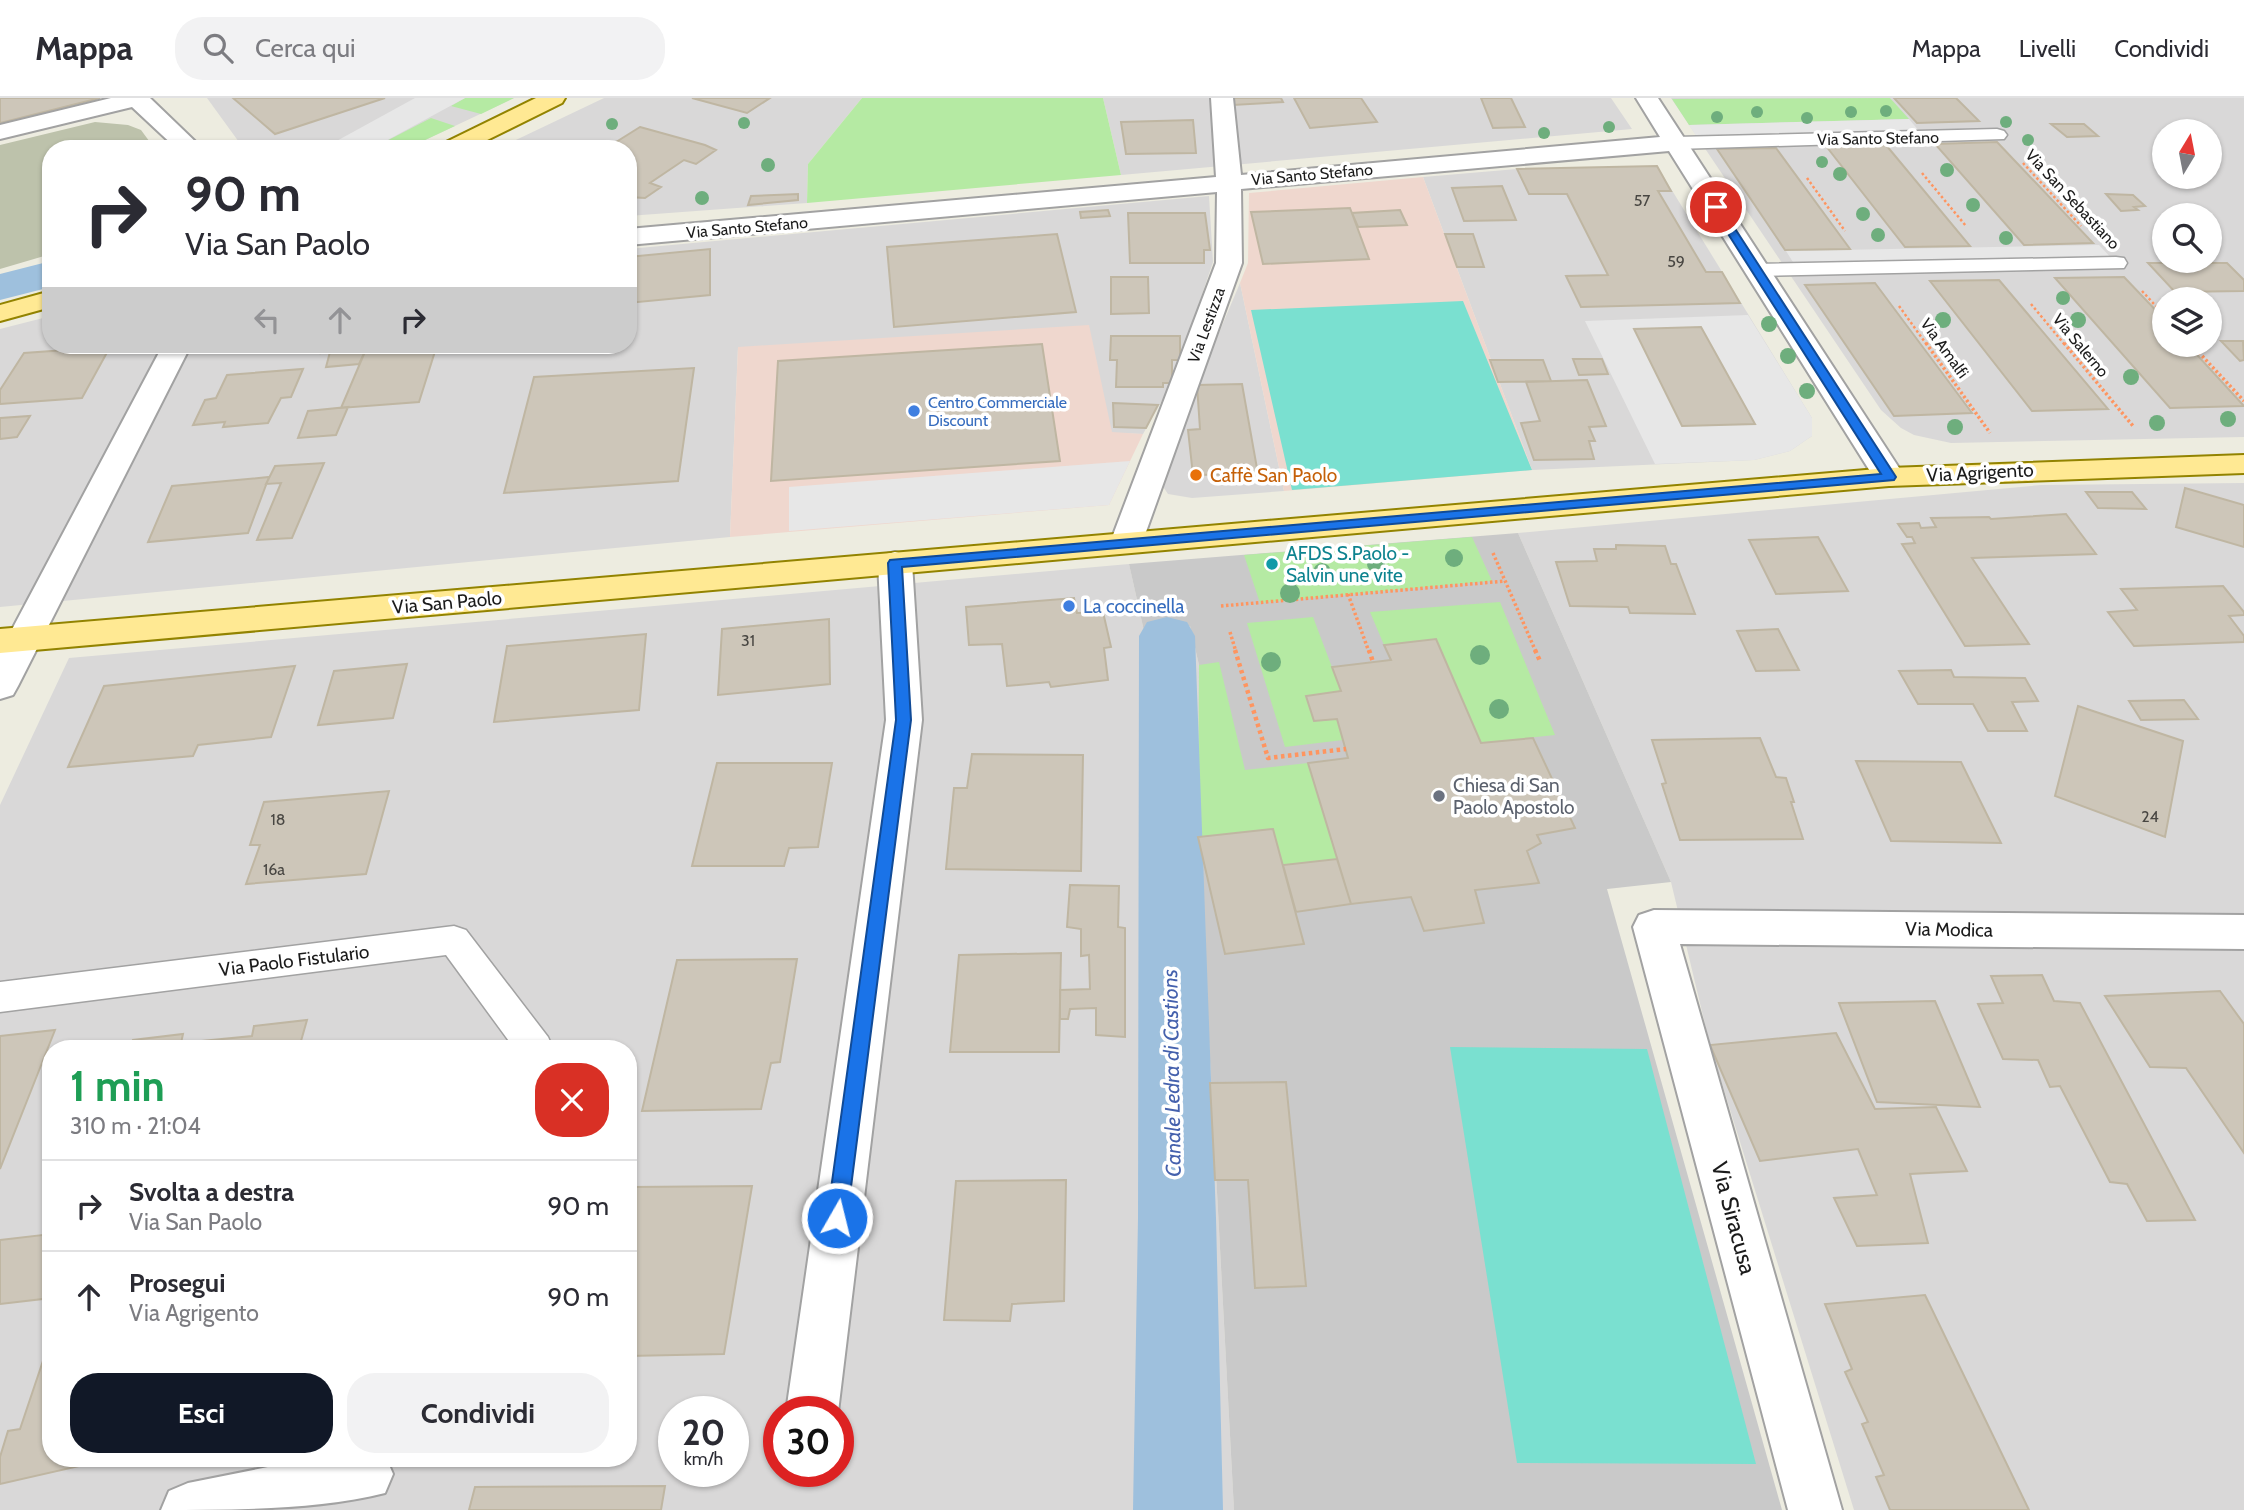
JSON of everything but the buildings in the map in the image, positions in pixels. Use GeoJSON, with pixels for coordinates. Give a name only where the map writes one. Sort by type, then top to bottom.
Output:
{"type":"FeatureCollection","features":[{"type":"Feature","properties":{"kind":"main road"},"geometry":{"type":"LineString","coordinates":[[468,140],[554,98]]}},
{"type":"Feature","properties":{"kind":"main road"},"geometry":{"type":"LineString","coordinates":[[0,313],[42,301]]}},
{"type":"Feature","properties":{"kind":"main road","name":"Via Agrigento"},"geometry":{"type":"LineString","coordinates":[[1549,506],[1889,477],[2244,464]]}},
{"type":"Feature","properties":{"kind":"main road","name":"Via San Paolo"},"geometry":{"type":"LineString","coordinates":[[12,640],[1549,506]]}},
{"type":"Feature","properties":{"kind":"street"},"geometry":{"type":"LineString","coordinates":[[0,132],[138,98],[182,140]]}},
{"type":"Feature","properties":{"kind":"street","name":"Via Lestizza"},"geometry":{"type":"LineString","coordinates":[[1126,543],[1229,263],[1229,182],[1222,98]]}},
{"type":"Feature","properties":{"kind":"street"},"geometry":{"type":"LineString","coordinates":[[1647,98],[1889,477]]}},
{"type":"Feature","properties":{"kind":"street","name":"Via Santo Stefano"},"geometry":{"type":"LineString","coordinates":[[637,236],[1676,143]]}},
{"type":"Feature","properties":{"kind":"street"},"geometry":{"type":"LineString","coordinates":[[0,686],[12,640],[172,354]]}},
{"type":"Feature","properties":{"kind":"street"},"geometry":{"type":"LineString","coordinates":[[814,1396],[904,720],[895,563]]}},
{"type":"Feature","properties":{"kind":"street","name":"Via Modica"},"geometry":{"type":"LineString","coordinates":[[1654,927],[2244,932]]}},
{"type":"Feature","properties":{"kind":"street","name":"Via Siracusa"},"geometry":{"type":"LineString","coordinates":[[1654,927],[1815,1510]]}},
{"type":"Feature","properties":{"kind":"street"},"geometry":{"type":"LineString","coordinates":[[188,1510],[366,1474]]}},
{"type":"Feature","properties":{"kind":"lane","name":"Via Santo Stefano"},"geometry":{"type":"LineString","coordinates":[[1676,143],[1997,135]]}},
{"type":"Feature","properties":{"kind":"lane"},"geometry":{"type":"LineString","coordinates":[[1757,270],[2116,263]]}},
{"type":"Feature","properties":{"kind":"lane","name":"Via Paolo Fistulario"},"geometry":{"type":"LineString","coordinates":[[0,997],[454,940],[529,1040]]}},
{"type":"Feature","properties":{"kind":"path","name":"Via San Sebastiano"},"geometry":{"type":"LineString","coordinates":[[1997,135],[2152,302]]}},
{"type":"Feature","properties":{"kind":"path"},"geometry":{"type":"LineString","coordinates":[[1893,138],[1968,228]]}},
{"type":"Feature","properties":{"kind":"path"},"geometry":{"type":"LineString","coordinates":[[1780,140],[1851,239]]}},
{"type":"Feature","properties":{"kind":"path","name":"Via Salerno"},"geometry":{"type":"LineString","coordinates":[[1999,266],[2136,429]]}},
{"type":"Feature","properties":{"kind":"path","name":"Via Amalfi"},"geometry":{"type":"LineString","coordinates":[[1872,268],[1997,443]]}},
{"type":"Feature","properties":{"kind":"path"},"geometry":{"type":"LineString","coordinates":[[2203,357],[2244,401]]}},
{"type":"Feature","properties":{"kind":"path"},"geometry":{"type":"LineString","coordinates":[[1476,513],[1540,661]]}},
{"type":"Feature","properties":{"kind":"path"},"geometry":{"type":"LineString","coordinates":[[1221,606],[1505,580]]}},
{"type":"Feature","properties":{"kind":"path"},"geometry":{"type":"LineString","coordinates":[[1348,594],[1373,662]]}},
{"type":"Feature","properties":{"kind":"path"},"geometry":{"type":"LineString","coordinates":[[1230,632],[1268,758],[1346,749]]}},
{"type":"Feature","properties":{"kind":"shaded area"},"geometry":{"type":"Polygon","coordinates":[[[207,98],[514,98],[425,140],[237,140],[207,98]]]}},
{"type":"Feature","properties":{"kind":"shaded area"},"geometry":{"type":"Polygon","coordinates":[[[415,98],[465,98],[388,140],[338,140],[415,98]]]}},
{"type":"Feature","properties":{"kind":"shaded area"},"geometry":{"type":"Polygon","coordinates":[[[604,98],[862,98],[808,164],[807,203],[637,215],[637,140],[516,140],[604,98]]]}},
{"type":"Feature","properties":{"kind":"shaded area"},"geometry":{"type":"Polygon","coordinates":[[[1103,98],[1611,98],[1632,129],[1121,175],[1103,98]]]}},
{"type":"Feature","properties":{"kind":"shaded area"},"geometry":{"type":"Polygon","coordinates":[[[1671,98],[2244,98],[2244,437],[1951,443],[1914,435],[1901,428],[1881,410],[1671,98]]]}},
{"type":"Feature","properties":{"kind":"shaded area"},"geometry":{"type":"Polygon","coordinates":[[[1909,119],[1924,137],[1700,142],[1689,125],[1909,119]]]}},
{"type":"Feature","properties":{"kind":"shaded area"},"geometry":{"type":"Polygon","coordinates":[[[95,122],[128,125],[141,130],[148,140],[42,140],[42,257],[0,269],[0,145],[95,122]]]}},
{"type":"Feature","properties":{"kind":"shaded area"},"geometry":{"type":"Polygon","coordinates":[[[1657,166],[1812,418],[1812,436],[1790,451],[1754,460],[1532,470],[1423,177],[1517,169],[1657,166]]]}},
{"type":"Feature","properties":{"kind":"shaded area"},"geometry":{"type":"Polygon","coordinates":[[[1423,177],[1532,470],[1284,491],[1240,283],[1248,263],[1249,193],[1423,177]]]}},
{"type":"Feature","properties":{"kind":"shaded area"},"geometry":{"type":"Polygon","coordinates":[[[1209,196],[1213,262],[1172,383],[1143,434],[1112,433],[738,347],[730,537],[0,607],[0,329],[42,318],[42,354],[637,354],[637,248],[1209,196]]]}},
{"type":"Feature","properties":{"kind":"shaded area"},"geometry":{"type":"Polygon","coordinates":[[[2099,245],[2116,263],[1798,270],[1786,251],[2099,245]]]}},
{"type":"Feature","properties":{"kind":"shaded area"},"geometry":{"type":"Polygon","coordinates":[[[1240,283],[1284,491],[1192,498],[1168,494],[1162,485],[1197,385],[1240,283]]]}},
{"type":"Feature","properties":{"kind":"shaded area"},"geometry":{"type":"Polygon","coordinates":[[[1463,301],[1532,470],[1292,490],[1251,310],[1463,301]]]}},
{"type":"Feature","properties":{"kind":"shaded area"},"geometry":{"type":"Polygon","coordinates":[[[1748,315],[1812,418],[1812,436],[1790,451],[1754,460],[1655,464],[1585,321],[1748,315]]]}},
{"type":"Feature","properties":{"kind":"shaded area"},"geometry":{"type":"Polygon","coordinates":[[[1089,325],[1112,432],[1143,434],[1109,505],[730,537],[738,347],[1089,325]]]}},
{"type":"Feature","properties":{"kind":"shaded area"},"geometry":{"type":"Polygon","coordinates":[[[1130,461],[1109,505],[789,531],[789,487],[1130,461]]]}},
{"type":"Feature","properties":{"kind":"shaded area"},"geometry":{"type":"Polygon","coordinates":[[[2244,483],[2244,1510],[1854,1510],[1710,1045],[1671,882],[1518,533],[2041,485],[2244,483]]]}},
{"type":"Feature","properties":{"kind":"shaded area"},"geometry":{"type":"Polygon","coordinates":[[[1518,533],[1671,882],[1607,889],[1782,1510],[1234,1510],[1198,837],[1199,665],[1190,626],[1144,631],[1129,564],[1518,533]]]}},
{"type":"Feature","properties":{"kind":"shaded area"},"geometry":{"type":"Polygon","coordinates":[[[1129,564],[1144,631],[1190,626],[1199,665],[1198,837],[1234,1510],[0,1510],[0,805],[69,658],[1129,564]]]}},
{"type":"Feature","properties":{"kind":"shaded area"},"geometry":{"type":"Polygon","coordinates":[[[1450,1047],[1647,1049],[1756,1464],[1517,1463],[1450,1047]]]}},
{"type":"Feature","properties":{"kind":"green space"},"geometry":{"type":"Polygon","coordinates":[[[465,98],[514,98],[481,114],[451,106],[465,98]]]}},
{"type":"Feature","properties":{"kind":"green space"},"geometry":{"type":"Polygon","coordinates":[[[862,98],[1103,98],[1121,175],[807,203],[808,164],[862,98]]]}},
{"type":"Feature","properties":{"kind":"green space"},"geometry":{"type":"Polygon","coordinates":[[[1890,98],[1909,119],[1689,125],[1672,99],[1890,98]]]}},
{"type":"Feature","properties":{"kind":"green space"},"geometry":{"type":"Polygon","coordinates":[[[431,118],[455,126],[425,140],[388,140],[431,118]]]}},
{"type":"Feature","properties":{"kind":"green space"},"geometry":{"type":"Polygon","coordinates":[[[1472,537],[1492,581],[1260,603],[1244,555],[1472,537]]]}},
{"type":"Feature","properties":{"kind":"green space"},"geometry":{"type":"Polygon","coordinates":[[[1500,602],[1555,735],[1481,743],[1436,639],[1384,645],[1370,612],[1500,602]]]}},
{"type":"Feature","properties":{"kind":"green space"},"geometry":{"type":"Polygon","coordinates":[[[1313,617],[1341,691],[1306,697],[1314,721],[1337,719],[1343,740],[1285,747],[1247,623],[1313,617]]]}},
{"type":"Feature","properties":{"kind":"green space"},"geometry":{"type":"Polygon","coordinates":[[[1219,662],[1245,770],[1308,763],[1337,859],[1283,865],[1273,829],[1198,837],[1199,665],[1219,662]]]}},
{"type":"Feature","properties":{"kind":"waterway"},"geometry":{"type":"LineString","coordinates":[[0,287],[42,276]]}},
{"type":"Feature","properties":{"kind":"waterway","name":"Canale Ledra di Castions"},"geometry":{"type":"LineString","coordinates":[[1167,636],[1177,1218],[1178,1510]]}},
{"type":"Feature","properties":{"kind":"place","name":"Centro Commerciale Discount"},"geometry":{"type":"Point","coordinates":[914,411]}},
{"type":"Feature","properties":{"kind":"place","name":"Caffè San Paolo"},"geometry":{"type":"Point","coordinates":[1196,475]}},
{"type":"Feature","properties":{"kind":"place","name":"AFDS S.Paolo - Salvin une vite"},"geometry":{"type":"Point","coordinates":[1272,564]}},
{"type":"Feature","properties":{"kind":"place","name":"La coccinella"},"geometry":{"type":"Point","coordinates":[1069,606]}},
{"type":"Feature","properties":{"kind":"place","name":"Chiesa di San Paolo Apostolo"},"geometry":{"type":"Point","coordinates":[1439,796]}},
{"type":"Feature","properties":{"kind":"route"},"geometry":{"type":"LineString","coordinates":[[837,1218],[904,720],[895,563],[1889,477],[1716,207]]}}]}
